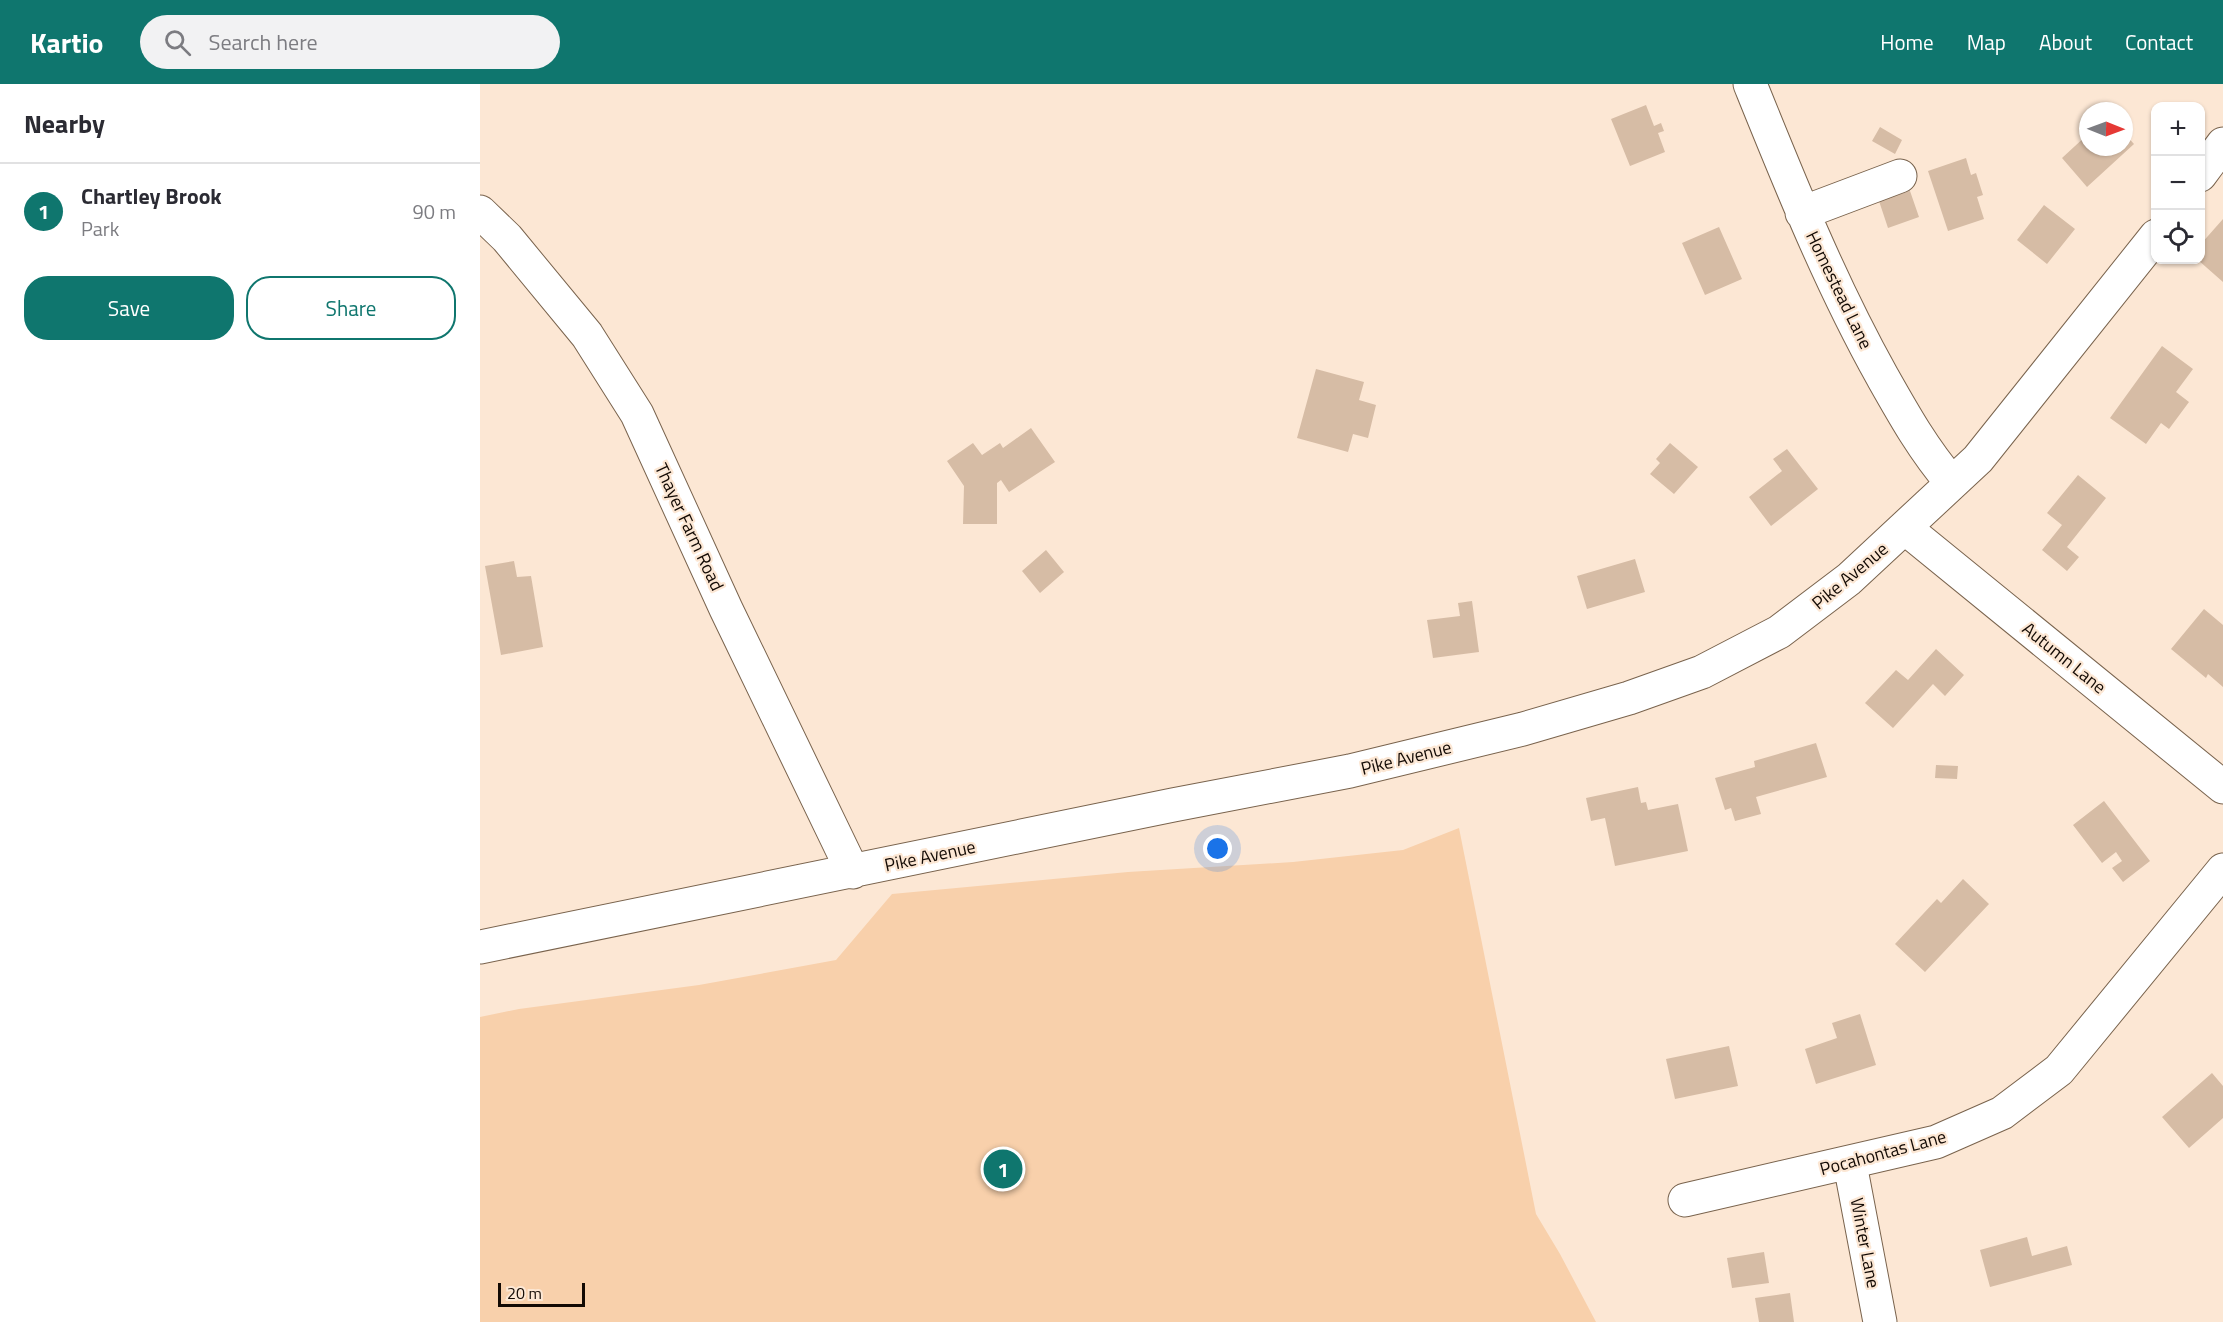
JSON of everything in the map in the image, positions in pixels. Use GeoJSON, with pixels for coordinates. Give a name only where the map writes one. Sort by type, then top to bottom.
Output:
{"type":"FeatureCollection","features":[{"type":"Feature","properties":{"kind":"street","name":"Homestead Lane"},"geometry":{"type":"LineString","coordinates":[[1750,84],[1802,213],[1859,335],[1924,449],[1952,483]]}},
{"type":"Feature","properties":{"kind":"street"},"geometry":{"type":"LineString","coordinates":[[2205,168],[2223,144]]}},
{"type":"Feature","properties":{"kind":"street"},"geometry":{"type":"LineString","coordinates":[[1802,213],[1899,176]]}},
{"type":"Feature","properties":{"kind":"street","name":"Thayer Farm Road"},"geometry":{"type":"LineString","coordinates":[[480,212],[507,238],[587,335],[637,414],[726,609],[853,872]]}},
{"type":"Feature","properties":{"kind":"street","name":"Pike Avenue"},"geometry":{"type":"LineString","coordinates":[[480,947],[1350,771],[1523,729],[1629,698],[1702,672],[1779,632],[1849,579],[1978,459],[2151,242]]}},
{"type":"Feature","properties":{"kind":"street","name":"Autumn Lane"},"geometry":{"type":"LineString","coordinates":[[1905,528],[2223,787]]}},
{"type":"Feature","properties":{"kind":"street","name":"Pocahontas Lane"},"geometry":{"type":"LineString","coordinates":[[1685,1200],[1850,1164],[1936,1142],[2002,1113],[2059,1070],[2223,870]]}},
{"type":"Feature","properties":{"kind":"street","name":"Winter Lane"},"geometry":{"type":"LineString","coordinates":[[1850,1164],[1880,1322]]}},
{"type":"Feature","properties":{"kind":"shaded area"},"geometry":{"type":"Polygon","coordinates":[[[1459,828],[1536,1214],[1596,1322],[480,1322],[480,1017],[519,1009],[699,985],[836,960],[892,894],[1128,872],[1293,862],[1403,850],[1459,828]]]}},
{"type":"Feature","properties":{"kind":"building"},"geometry":{"type":"Polygon","coordinates":[[[1646,105],[1654,126],[1661,123],[1664,131],[1658,133],[1665,152],[1630,166],[1611,119],[1646,105]]]}},
{"type":"Feature","properties":{"kind":"building"},"geometry":{"type":"Polygon","coordinates":[[[1880,127],[1902,140],[1895,154],[1872,141],[1880,127]]]}},
{"type":"Feature","properties":{"kind":"building"},"geometry":{"type":"Polygon","coordinates":[[[2079,142],[2079,156],[2121,156],[2087,187],[2062,158],[2079,142]]]}},
{"type":"Feature","properties":{"kind":"building"},"geometry":{"type":"Polygon","coordinates":[[[1966,158],[1971,175],[1976,173],[1983,195],[1977,197],[1984,219],[1948,231],[1928,171],[1966,158]]]}},
{"type":"Feature","properties":{"kind":"building"},"geometry":{"type":"Polygon","coordinates":[[[1910,191],[1919,217],[1888,228],[1879,201],[1910,191]]]}},
{"type":"Feature","properties":{"kind":"building"},"geometry":{"type":"Polygon","coordinates":[[[2044,205],[2075,229],[2047,264],[2017,240],[2044,205]]]}},
{"type":"Feature","properties":{"kind":"building"},"geometry":{"type":"Polygon","coordinates":[[[2223,219],[2223,282],[2203,264],[2205,264],[2205,239],[2223,219]]]}},
{"type":"Feature","properties":{"kind":"building"},"geometry":{"type":"Polygon","coordinates":[[[1719,227],[1742,279],[1705,295],[1682,243],[1719,227]]]}},
{"type":"Feature","properties":{"kind":"building"},"geometry":{"type":"Polygon","coordinates":[[[2162,346],[2193,369],[2176,392],[2189,402],[2169,429],[2161,423],[2146,444],[2110,418],[2162,346]]]}},
{"type":"Feature","properties":{"kind":"building"},"geometry":{"type":"Polygon","coordinates":[[[1316,369],[1364,382],[1359,400],[1376,405],[1368,438],[1353,434],[1348,452],[1297,438],[1316,369]]]}},
{"type":"Feature","properties":{"kind":"building"},"geometry":{"type":"Polygon","coordinates":[[[1031,428],[1055,462],[1009,492],[1001,480],[997,483],[997,524],[963,524],[964,486],[947,461],[973,443],[982,455],[1000,443],[1003,448],[1031,428]]]}},
{"type":"Feature","properties":{"kind":"building"},"geometry":{"type":"Polygon","coordinates":[[[1670,443],[1698,467],[1674,494],[1650,474],[1660,463],[1656,459],[1670,443]]]}},
{"type":"Feature","properties":{"kind":"building"},"geometry":{"type":"Polygon","coordinates":[[[1787,449],[1818,489],[1771,526],[1749,497],[1782,471],[1773,459],[1787,449]]]}},
{"type":"Feature","properties":{"kind":"building"},"geometry":{"type":"Polygon","coordinates":[[[2078,475],[2106,498],[2067,547],[2079,557],[2067,571],[2042,550],[2062,525],[2047,513],[2078,475]]]}},
{"type":"Feature","properties":{"kind":"building"},"geometry":{"type":"Polygon","coordinates":[[[1046,550],[1064,572],[1040,593],[1022,571],[1046,550]]]}},
{"type":"Feature","properties":{"kind":"building"},"geometry":{"type":"Polygon","coordinates":[[[1635,559],[1645,592],[1587,609],[1577,576],[1635,559]]]}},
{"type":"Feature","properties":{"kind":"building"},"geometry":{"type":"Polygon","coordinates":[[[514,561],[517,577],[531,576],[543,647],[501,655],[485,566],[514,561]]]}},
{"type":"Feature","properties":{"kind":"building"},"geometry":{"type":"Polygon","coordinates":[[[1472,601],[1479,652],[1433,658],[1427,620],[1460,616],[1458,603],[1472,601]]]}},
{"type":"Feature","properties":{"kind":"building"},"geometry":{"type":"Polygon","coordinates":[[[2204,609],[2223,625],[2223,687],[2208,674],[2206,678],[2171,649],[2204,609]]]}},
{"type":"Feature","properties":{"kind":"building"},"geometry":{"type":"Polygon","coordinates":[[[1936,649],[1964,675],[1945,696],[1933,684],[1893,728],[1865,703],[1896,670],[1908,680],[1936,649]]]}},
{"type":"Feature","properties":{"kind":"building"},"geometry":{"type":"Polygon","coordinates":[[[1816,743],[1827,777],[1756,797],[1761,814],[1735,821],[1731,808],[1725,810],[1715,778],[1755,767],[1754,761],[1816,743]]]}},
{"type":"Feature","properties":{"kind":"building"},"geometry":{"type":"Polygon","coordinates":[[[1936,765],[1958,766],[1957,779],[1935,778],[1936,765]]]}},
{"type":"Feature","properties":{"kind":"building"},"geometry":{"type":"Polygon","coordinates":[[[1638,787],[1641,803],[1646,802],[1648,810],[1678,804],[1688,851],[1615,866],[1605,818],[1591,821],[1586,798],[1638,787]]]}},
{"type":"Feature","properties":{"kind":"building"},"geometry":{"type":"Polygon","coordinates":[[[2104,801],[2150,861],[2123,882],[2112,868],[2122,861],[2116,852],[2102,863],[2073,825],[2104,801]]]}},
{"type":"Feature","properties":{"kind":"building"},"geometry":{"type":"Polygon","coordinates":[[[1963,879],[1989,904],[1925,972],[1895,944],[1937,899],[1941,903],[1963,879]]]}},
{"type":"Feature","properties":{"kind":"building"},"geometry":{"type":"Polygon","coordinates":[[[1860,1014],[1876,1065],[1816,1084],[1805,1049],[1837,1038],[1832,1023],[1860,1014]]]}},
{"type":"Feature","properties":{"kind":"building"},"geometry":{"type":"Polygon","coordinates":[[[1729,1046],[1738,1086],[1675,1099],[1666,1059],[1729,1046]]]}},
{"type":"Feature","properties":{"kind":"building"},"geometry":{"type":"Polygon","coordinates":[[[2212,1073],[2223,1086],[2223,1118],[2189,1148],[2162,1117],[2212,1073]]]}},
{"type":"Feature","properties":{"kind":"building"},"geometry":{"type":"Polygon","coordinates":[[[2027,1237],[2032,1256],[2067,1246],[2072,1265],[1990,1287],[1980,1250],[2027,1237]]]}},
{"type":"Feature","properties":{"kind":"building"},"geometry":{"type":"Polygon","coordinates":[[[1764,1252],[1769,1283],[1732,1288],[1727,1258],[1764,1252]]]}},
{"type":"Feature","properties":{"kind":"building"},"geometry":{"type":"Polygon","coordinates":[[[1790,1293],[1794,1322],[1759,1322],[1755,1298],[1790,1293]]]}},
{"type":"Feature","properties":{"kind":"place","name":"Chartley Brook"},"geometry":{"type":"Point","coordinates":[1003,1169]}}]}
